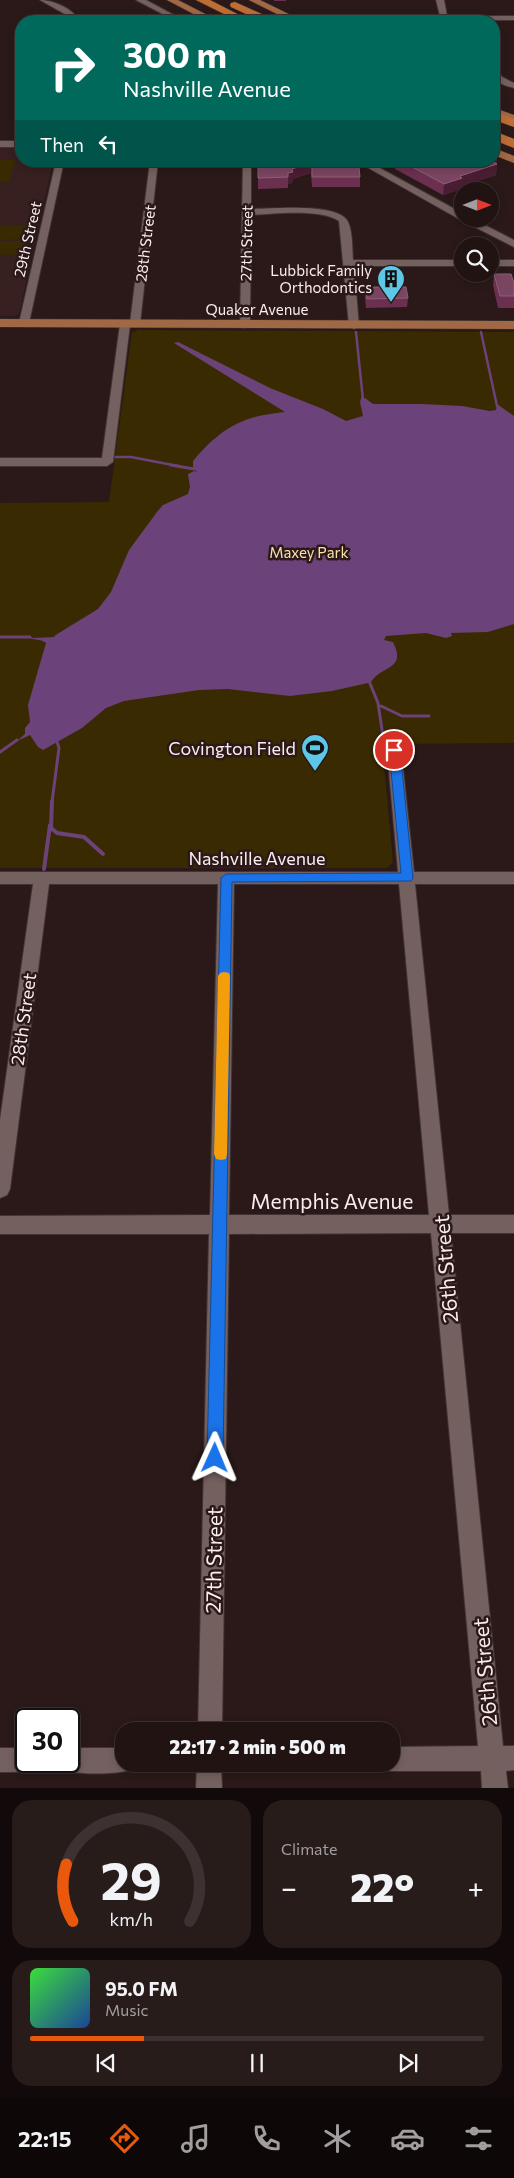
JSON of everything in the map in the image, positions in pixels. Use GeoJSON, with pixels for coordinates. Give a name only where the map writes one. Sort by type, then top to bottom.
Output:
{"type":"FeatureCollection","features":[{"type":"Feature","properties":{"kind":"highway"},"geometry":{"type":"LineString","coordinates":[[201,0],[233,15]]}},
{"type":"Feature","properties":{"kind":"highway"},"geometry":{"type":"LineString","coordinates":[[225,0],[256,15]]}},
{"type":"Feature","properties":{"kind":"highway"},"geometry":{"type":"LineString","coordinates":[[500,118],[514,124]]}},
{"type":"Feature","properties":{"kind":"highway"},"geometry":{"type":"LineString","coordinates":[[500,126],[514,132]]}},
{"type":"Feature","properties":{"kind":"highway"},"geometry":{"type":"LineString","coordinates":[[500,138],[514,144]]}},
{"type":"Feature","properties":{"kind":"main road"},"geometry":{"type":"LineString","coordinates":[[171,0],[202,15]]}},
{"type":"Feature","properties":{"kind":"main road"},"geometry":{"type":"LineString","coordinates":[[253,0],[285,15]]}},
{"type":"Feature","properties":{"kind":"main road"},"geometry":{"type":"LineString","coordinates":[[500,113],[514,119]]}},
{"type":"Feature","properties":{"kind":"main road"},"geometry":{"type":"LineString","coordinates":[[500,154],[514,160]]}},
{"type":"Feature","properties":{"kind":"main road","name":"Quaker Avenue"},"geometry":{"type":"LineString","coordinates":[[0,323],[354,326],[514,325]]}},
{"type":"Feature","properties":{"kind":"street"},"geometry":{"type":"LineString","coordinates":[[44,0],[71,15]]}},
{"type":"Feature","properties":{"kind":"street"},"geometry":{"type":"LineString","coordinates":[[140,0],[169,15]]}},
{"type":"Feature","properties":{"kind":"street"},"geometry":{"type":"LineString","coordinates":[[440,0],[443,15]]}},
{"type":"Feature","properties":{"kind":"street"},"geometry":{"type":"LineString","coordinates":[[500,18],[514,18]]}},
{"type":"Feature","properties":{"kind":"street"},"geometry":{"type":"LineString","coordinates":[[500,78],[504,82],[514,86]]}},
{"type":"Feature","properties":{"kind":"street"},"geometry":{"type":"LineString","coordinates":[[500,82],[514,82]]}},
{"type":"Feature","properties":{"kind":"street"},"geometry":{"type":"LineString","coordinates":[[0,144],[15,144]]}},
{"type":"Feature","properties":{"kind":"street","name":"29th Street"},"geometry":{"type":"LineString","coordinates":[[24,323],[59,167]]}},
{"type":"Feature","properties":{"kind":"street","name":"28th Street"},"geometry":{"type":"LineString","coordinates":[[0,462],[107,462],[153,167]]}},
{"type":"Feature","properties":{"kind":"street","name":"27th Street"},"geometry":{"type":"LineString","coordinates":[[245,325],[247,167]]}},
{"type":"Feature","properties":{"kind":"street"},"geometry":{"type":"LineString","coordinates":[[371,167],[454,213]]}},
{"type":"Feature","properties":{"kind":"street"},"geometry":{"type":"LineString","coordinates":[[247,212],[326,213],[340,217],[344,222],[354,326]]}},
{"type":"Feature","properties":{"kind":"street"},"geometry":{"type":"LineString","coordinates":[[483,228],[514,244]]}},
{"type":"Feature","properties":{"kind":"street"},"geometry":{"type":"LineString","coordinates":[[499,263],[514,262]]}},
{"type":"Feature","properties":{"kind":"street"},"geometry":{"type":"LineString","coordinates":[[349,263],[454,263]]}},
{"type":"Feature","properties":{"kind":"street","name":"26th Street"},"geometry":{"type":"LineString","coordinates":[[394,750],[441,1224],[503,1758],[495,1788]]}},
{"type":"Feature","properties":{"kind":"street","name":"Nashville Avenue"},"geometry":{"type":"LineString","coordinates":[[0,878],[514,878]]}},
{"type":"Feature","properties":{"kind":"street","name":"28th Street"},"geometry":{"type":"LineString","coordinates":[[0,1189],[42,878]]}},
{"type":"Feature","properties":{"kind":"street","name":"27th Street"},"geometry":{"type":"LineString","coordinates":[[210,1722],[226,878]]}},
{"type":"Feature","properties":{"kind":"street","name":"Memphis Avenue"},"geometry":{"type":"LineString","coordinates":[[0,1225],[514,1224]]}},
{"type":"Feature","properties":{"kind":"street"},"geometry":{"type":"LineString","coordinates":[[400,1759],[503,1758]]}},
{"type":"Feature","properties":{"kind":"street"},"geometry":{"type":"LineString","coordinates":[[0,1760],[15,1760]]}},
{"type":"Feature","properties":{"kind":"street"},"geometry":{"type":"LineString","coordinates":[[80,1760],[115,1760]]}},
{"type":"Feature","properties":{"kind":"street"},"geometry":{"type":"LineString","coordinates":[[208,1788],[209,1772]]}},
{"type":"Feature","properties":{"kind":"shaded area"},"geometry":{"type":"Polygon","coordinates":[[[0,146],[15,146],[15,167],[52,167],[19,314],[0,316],[0,146]]]}},
{"type":"Feature","properties":{"kind":"shaded area"},"geometry":{"type":"Polygon","coordinates":[[[178,342],[270,388],[323,409],[346,421],[363,416],[360,402],[362,395],[362,400],[365,398],[373,404],[462,406],[490,411],[496,410],[497,404],[514,416],[514,624],[488,632],[451,633],[452,636],[446,638],[426,633],[386,636],[384,640],[393,642],[397,651],[397,658],[391,666],[371,682],[369,680],[368,683],[332,691],[290,696],[228,689],[199,690],[124,701],[106,708],[82,728],[43,750],[38,747],[30,735],[17,741],[25,734],[25,728],[30,722],[28,705],[46,643],[29,638],[29,635],[32,638],[55,637],[98,609],[111,592],[129,550],[157,512],[163,505],[188,494],[190,487],[188,474],[194,471],[197,472],[193,468],[193,461],[213,440],[223,432],[244,421],[285,412],[174,343],[178,342]]]}},
{"type":"Feature","properties":{"kind":"green space"},"geometry":{"type":"Polygon","coordinates":[[[0,160],[15,160],[9,181],[0,181],[0,160]]]}},
{"type":"Feature","properties":{"kind":"green space"},"geometry":{"type":"Polygon","coordinates":[[[0,226],[31,226],[28,239],[0,240],[0,226]]]}},
{"type":"Feature","properties":{"kind":"green space"},"geometry":{"type":"Polygon","coordinates":[[[0,241],[27,241],[25,254],[0,255],[0,241]]]}},
{"type":"Feature","properties":{"kind":"green space","name":"Maxey Park"},"geometry":{"type":"Polygon","coordinates":[[[136,330],[514,332],[514,743],[382,744],[393,862],[387,868],[0,868],[0,503],[109,502],[132,332],[138,331],[136,330]]]}},
{"type":"Feature","properties":{"kind":"building"},"geometry":{"type":"Polygon","coordinates":[[[258,167],[298,167],[292,169],[293,172],[288,173],[288,177],[258,178],[258,167]]]}},
{"type":"Feature","properties":{"kind":"building"},"geometry":{"type":"Polygon","coordinates":[[[312,167],[359,167],[360,177],[312,177],[312,167]]]}},
{"type":"Feature","properties":{"kind":"building"},"geometry":{"type":"Polygon","coordinates":[[[412,167],[488,167],[460,176],[462,178],[444,184],[412,167]]]}},
{"type":"Feature","properties":{"kind":"building"},"geometry":{"type":"Polygon","coordinates":[[[499,274],[511,274],[514,283],[514,296],[500,296],[496,282],[499,282],[499,274]]]}},
{"type":"Feature","properties":{"kind":"building"},"geometry":{"type":"Polygon","coordinates":[[[370,287],[406,287],[408,298],[367,299],[366,289],[370,289],[370,287]]]}},
{"type":"Feature","properties":{"kind":"waterway"},"geometry":{"type":"LineString","coordinates":[[356,332],[363,400]]}},
{"type":"Feature","properties":{"kind":"waterway"},"geometry":{"type":"LineString","coordinates":[[481,332],[497,406]]}},
{"type":"Feature","properties":{"kind":"waterway"},"geometry":{"type":"LineString","coordinates":[[115,457],[131,457],[178,466]]}},
{"type":"Feature","properties":{"kind":"waterway"},"geometry":{"type":"LineString","coordinates":[[171,465],[194,469]]}},
{"type":"Feature","properties":{"kind":"waterway"},"geometry":{"type":"LineString","coordinates":[[0,637],[29,637]]}},
{"type":"Feature","properties":{"kind":"waterway"},"geometry":{"type":"LineString","coordinates":[[369,681],[378,703],[384,743]]}},
{"type":"Feature","properties":{"kind":"waterway"},"geometry":{"type":"LineString","coordinates":[[381,706],[402,716],[429,716]]}},
{"type":"Feature","properties":{"kind":"waterway"},"geometry":{"type":"LineString","coordinates":[[0,752],[17,740]]}},
{"type":"Feature","properties":{"kind":"waterway"},"geometry":{"type":"LineString","coordinates":[[52,802],[59,748],[57,742]]}},
{"type":"Feature","properties":{"kind":"waterway"},"geometry":{"type":"LineString","coordinates":[[52,801],[51,828],[57,833],[84,837],[103,854]]}},
{"type":"Feature","properties":{"kind":"waterway"},"geometry":{"type":"LineString","coordinates":[[44,869],[50,825]]}},
{"type":"Feature","properties":{"kind":"slow traffic"},"geometry":{"type":"LineString","coordinates":[[221,1154],[224,976]]}},
{"type":"Feature","properties":{"kind":"place","name":"Lubbick Family Orthodontics"},"geometry":{"type":"Point","coordinates":[391,303]}},
{"type":"Feature","properties":{"kind":"place","name":"Covington Field"},"geometry":{"type":"Point","coordinates":[315,772]}},
{"type":"Feature","properties":{"kind":"route"},"geometry":{"type":"LineString","coordinates":[[215,1458],[226,878],[408,878],[394,750]]}}]}
